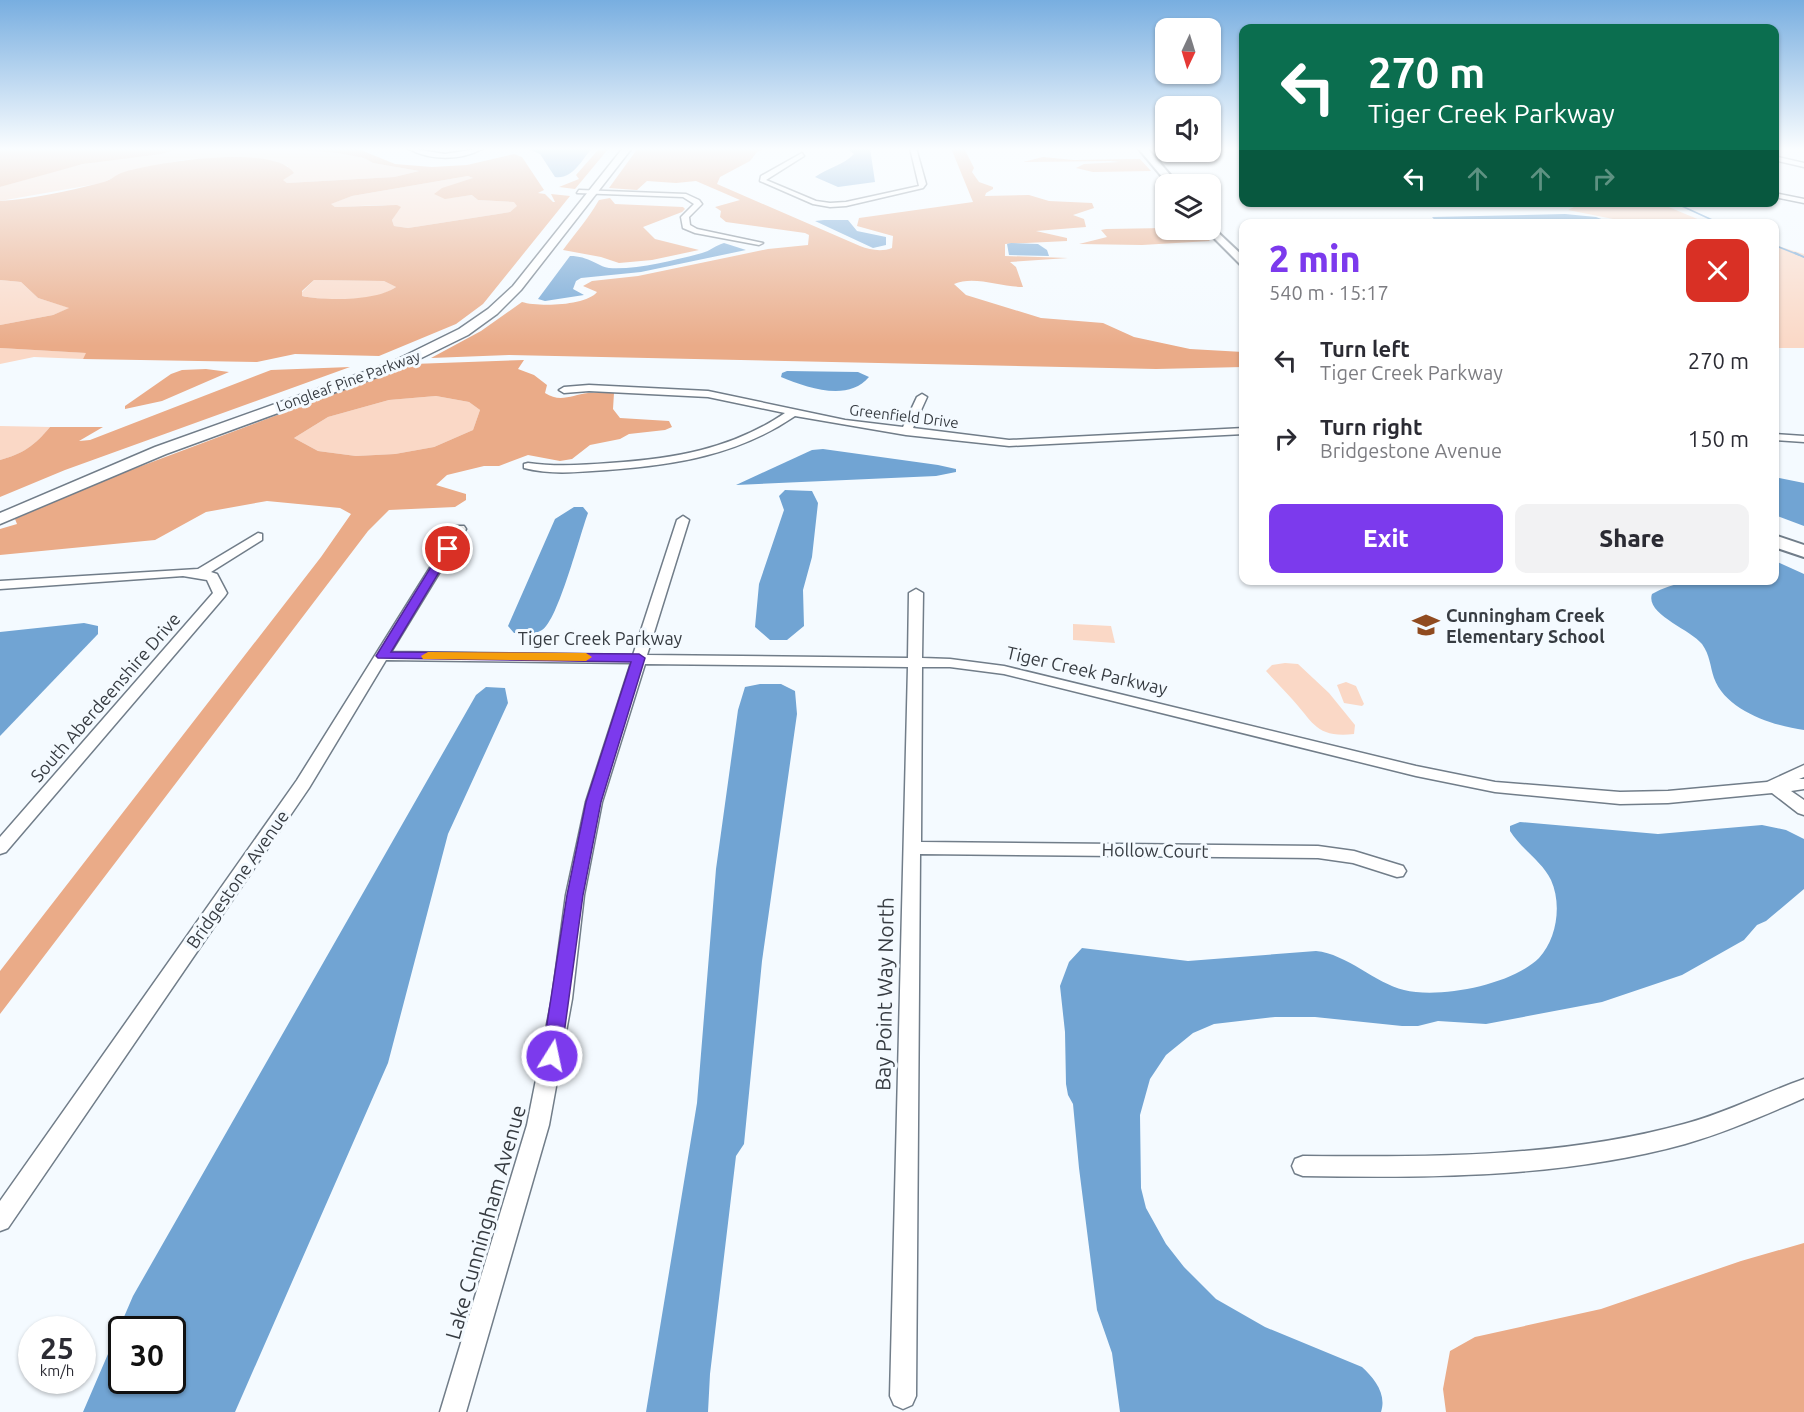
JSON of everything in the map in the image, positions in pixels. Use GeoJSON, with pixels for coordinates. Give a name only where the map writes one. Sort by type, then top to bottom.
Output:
{"type":"FeatureCollection","features":[{"type":"Feature","properties":{"kind":"main road","name":"Longleaf Pine Parkway"},"geometry":{"type":"LineString","coordinates":[[0,504],[69,475],[409,350],[474,314],[503,287],[561,214]]}},
{"type":"Feature","properties":{"kind":"main road","name":"Longleaf Pine Parkway"},"geometry":{"type":"LineString","coordinates":[[0,519],[112,468],[425,353],[477,324],[501,307],[576,214]]}},
{"type":"Feature","properties":{"kind":"main road"},"geometry":{"type":"LineString","coordinates":[[1221,240],[1239,260]]}},
{"type":"Feature","properties":{"kind":"main road"},"geometry":{"type":"LineString","coordinates":[[503,287],[517,288]]}},
{"type":"Feature","properties":{"kind":"main road"},"geometry":{"type":"LineString","coordinates":[[1779,542],[1804,551]]}},
{"type":"Feature","properties":{"kind":"street"},"geometry":{"type":"LineString","coordinates":[[688,214],[685,217],[686,226],[695,231],[759,243]]}},
{"type":"Feature","properties":{"kind":"street","name":"Greenfield Drive"},"geometry":{"type":"LineString","coordinates":[[564,390],[589,388],[694,392],[741,400],[792,413],[906,432],[992,442],[1033,443],[1239,431]]}},
{"type":"Feature","properties":{"kind":"street"},"geometry":{"type":"LineString","coordinates":[[906,432],[922,397]]}},
{"type":"Feature","properties":{"kind":"street"},"geometry":{"type":"LineString","coordinates":[[528,466],[568,470],[634,466],[684,459],[723,449],[755,436],[792,413]]}},
{"type":"Feature","properties":{"kind":"street"},"geometry":{"type":"LineString","coordinates":[[1779,437],[1804,439]]}},
{"type":"Feature","properties":{"kind":"street","name":"Lake Cunningham Avenue"},"geometry":{"type":"LineString","coordinates":[[453,1412],[538,1125],[562,999],[583,852],[605,760],[683,520]]}},
{"type":"Feature","properties":{"kind":"street","name":"Bridgestone Avenue"},"geometry":{"type":"LineString","coordinates":[[0,1220],[251,862],[315,765],[460,529]]}},
{"type":"Feature","properties":{"kind":"street"},"geometry":{"type":"LineString","coordinates":[[0,585],[201,573],[258,537]]}},
{"type":"Feature","properties":{"kind":"street","name":"South Aberdeenshire Drive"},"geometry":{"type":"LineString","coordinates":[[0,848],[220,593],[213,577],[201,573]]}},
{"type":"Feature","properties":{"kind":"street","name":"Bay Point Way North"},"geometry":{"type":"LineString","coordinates":[[903,1396],[916,593]]}},
{"type":"Feature","properties":{"kind":"street","name":"Tiger Creek Parkway"},"geometry":{"type":"LineString","coordinates":[[383,656],[914,660],[1005,670],[1416,771],[1496,787],[1620,798],[1687,795],[1773,785],[1804,784]]}},
{"type":"Feature","properties":{"kind":"street","name":"Tiger Creek Parkway"},"geometry":{"type":"LineString","coordinates":[[1773,785],[1804,770]]}},
{"type":"Feature","properties":{"kind":"street"},"geometry":{"type":"LineString","coordinates":[[1773,785],[1804,809]]}},
{"type":"Feature","properties":{"kind":"street","name":"Hollow Court"},"geometry":{"type":"LineString","coordinates":[[911,848],[1318,852],[1354,857],[1397,871]]}},
{"type":"Feature","properties":{"kind":"street"},"geometry":{"type":"LineString","coordinates":[[1303,1166],[1449,1167],[1575,1156],[1698,1129],[1742,1115],[1804,1088]]}},
{"type":"Feature","properties":{"kind":"shaded area"},"geometry":{"type":"Polygon","coordinates":[[[0,214],[396,214],[392,220],[394,226],[408,228],[498,214],[556,214],[483,304],[456,324],[379,356],[295,354],[257,362],[83,359],[86,353],[0,348],[0,325],[53,315],[69,308],[38,298],[21,282],[0,280],[0,214]],[[314,280],[302,291],[302,296],[350,299],[377,295],[396,287],[384,281],[314,280]]]}},
{"type":"Feature","properties":{"kind":"shaded area"},"geometry":{"type":"Polygon","coordinates":[[[396,214],[498,214],[408,228],[394,226],[392,220],[396,214]]]}},
{"type":"Feature","properties":{"kind":"shaded area"},"geometry":{"type":"Polygon","coordinates":[[[590,214],[677,214],[643,227],[655,239],[699,250],[652,260],[619,263],[563,250],[590,214]]]}},
{"type":"Feature","properties":{"kind":"shaded area"},"geometry":{"type":"Polygon","coordinates":[[[721,214],[786,214],[860,246],[880,250],[892,248],[893,236],[857,226],[859,218],[888,214],[1076,214],[1073,215],[1084,219],[1086,227],[1036,231],[1067,238],[1067,241],[1005,244],[1005,256],[1068,258],[1010,262],[1016,267],[1023,287],[979,281],[954,284],[966,295],[1041,318],[1103,323],[1134,337],[1190,349],[1239,352],[1239,367],[1156,369],[509,355],[431,358],[481,331],[522,302],[539,305],[561,304],[591,297],[597,292],[583,286],[592,281],[638,276],[768,249],[808,245],[809,235],[805,233],[726,222],[720,217],[721,214]]]}},
{"type":"Feature","properties":{"kind":"shaded area"},"geometry":{"type":"Polygon","coordinates":[[[1587,214],[1685,214],[1697,219],[1613,219],[1587,214]]]}},
{"type":"Feature","properties":{"kind":"shaded area"},"geometry":{"type":"Polygon","coordinates":[[[1155,228],[1155,240],[1210,241],[1142,245],[1079,244],[1107,237],[1101,230],[1155,228]]]}},
{"type":"Feature","properties":{"kind":"shaded area"},"geometry":{"type":"Polygon","coordinates":[[[1779,246],[1804,254],[1804,348],[1779,348],[1779,246]]]}},
{"type":"Feature","properties":{"kind":"shaded area"},"geometry":{"type":"Polygon","coordinates":[[[0,280],[21,282],[38,298],[70,308],[53,315],[0,325],[0,280]]]}},
{"type":"Feature","properties":{"kind":"shaded area"},"geometry":{"type":"Polygon","coordinates":[[[314,280],[384,281],[396,287],[376,296],[363,298],[337,300],[302,296],[302,292],[314,280]]]}},
{"type":"Feature","properties":{"kind":"shaded area"},"geometry":{"type":"Polygon","coordinates":[[[0,348],[87,353],[83,359],[34,357],[0,364],[0,348]]]}},
{"type":"Feature","properties":{"kind":"shaded area"},"geometry":{"type":"Polygon","coordinates":[[[524,360],[518,369],[534,375],[547,385],[545,393],[550,396],[566,398],[588,393],[614,393],[613,409],[620,418],[669,421],[672,427],[665,430],[629,434],[620,439],[590,445],[572,459],[560,461],[528,455],[499,466],[484,466],[447,475],[436,485],[466,494],[466,500],[455,507],[389,510],[368,531],[0,1014],[0,971],[321,557],[351,514],[340,508],[267,501],[206,512],[155,540],[0,555],[0,529],[17,524],[15,519],[104,480],[413,364],[524,360]],[[436,396],[389,400],[328,417],[294,438],[318,451],[356,456],[395,454],[434,447],[473,430],[480,410],[469,402],[436,396]]]}},
{"type":"Feature","properties":{"kind":"shaded area"},"geometry":{"type":"Polygon","coordinates":[[[350,367],[65,470],[0,497],[0,460],[28,448],[50,427],[103,427],[79,441],[90,440],[271,370],[350,367]]]}},
{"type":"Feature","properties":{"kind":"shaded area"},"geometry":{"type":"Polygon","coordinates":[[[206,369],[229,372],[162,401],[125,409],[125,406],[171,374],[182,370],[206,369]]]}},
{"type":"Feature","properties":{"kind":"shaded area"},"geometry":{"type":"Polygon","coordinates":[[[436,396],[469,402],[480,410],[473,430],[434,447],[395,454],[356,456],[318,451],[294,438],[328,417],[389,400],[436,396]]]}},
{"type":"Feature","properties":{"kind":"shaded area"},"geometry":{"type":"Polygon","coordinates":[[[0,426],[50,427],[28,448],[0,460],[0,426]]]}},
{"type":"Feature","properties":{"kind":"shaded area"},"geometry":{"type":"Polygon","coordinates":[[[1073,624],[1111,626],[1115,643],[1073,640],[1073,624]]]}},
{"type":"Feature","properties":{"kind":"shaded area"},"geometry":{"type":"Polygon","coordinates":[[[1298,664],[1329,693],[1355,725],[1354,734],[1331,734],[1311,722],[1266,671],[1272,665],[1298,664]]]}},
{"type":"Feature","properties":{"kind":"shaded area"},"geometry":{"type":"Polygon","coordinates":[[[1346,682],[1356,686],[1364,704],[1362,706],[1344,703],[1337,685],[1346,682]]]}},
{"type":"Feature","properties":{"kind":"shaded area"},"geometry":{"type":"Polygon","coordinates":[[[1804,1243],[1804,1412],[1446,1412],[1443,1389],[1450,1351],[1475,1337],[1601,1309],[1741,1261],[1804,1243]]]}},
{"type":"Feature","properties":{"kind":"water"},"geometry":{"type":"Polygon","coordinates":[[[1565,214],[1601,219],[1434,219],[1432,217],[1565,214]]]}},
{"type":"Feature","properties":{"kind":"water"},"geometry":{"type":"Polygon","coordinates":[[[848,220],[857,231],[886,237],[886,245],[873,248],[815,221],[848,220]]]}},
{"type":"Feature","properties":{"kind":"water"},"geometry":{"type":"Polygon","coordinates":[[[724,243],[746,250],[641,272],[581,278],[576,281],[573,289],[584,295],[545,301],[538,299],[570,256],[609,268],[620,268],[656,264],[692,256],[724,243]]]}},
{"type":"Feature","properties":{"kind":"water"},"geometry":{"type":"Polygon","coordinates":[[[1007,244],[1038,244],[1047,250],[1049,256],[1009,255],[1007,244]]]}},
{"type":"Feature","properties":{"kind":"water"},"geometry":{"type":"Polygon","coordinates":[[[787,371],[858,372],[869,377],[860,385],[839,391],[815,388],[781,377],[782,373],[787,371]]]}},
{"type":"Feature","properties":{"kind":"water"},"geometry":{"type":"Polygon","coordinates":[[[823,449],[938,465],[956,469],[956,472],[936,476],[736,485],[812,450],[823,449]]]}},
{"type":"Feature","properties":{"kind":"water"},"geometry":{"type":"Polygon","coordinates":[[[1779,478],[1804,483],[1804,526],[1779,517],[1779,478]]]}},
{"type":"Feature","properties":{"kind":"water"},"geometry":{"type":"Polygon","coordinates":[[[785,490],[812,491],[818,503],[812,557],[803,590],[804,626],[787,640],[770,640],[755,627],[759,584],[784,510],[779,496],[785,490]]]}},
{"type":"Feature","properties":{"kind":"water"},"geometry":{"type":"Polygon","coordinates":[[[574,507],[583,507],[588,513],[555,611],[539,632],[514,633],[508,626],[555,519],[574,507]]]}},
{"type":"Feature","properties":{"kind":"water"},"geometry":{"type":"Polygon","coordinates":[[[1779,563],[1804,574],[1804,730],[1779,725],[1752,715],[1740,708],[1720,690],[1702,644],[1655,608],[1652,594],[1674,585],[1779,585],[1779,563]]]}},
{"type":"Feature","properties":{"kind":"water"},"geometry":{"type":"Polygon","coordinates":[[[84,623],[98,626],[98,634],[0,736],[0,632],[84,623]]]}},
{"type":"Feature","properties":{"kind":"water"},"geometry":{"type":"Polygon","coordinates":[[[781,684],[795,691],[797,714],[762,961],[744,1144],[736,1156],[710,1374],[708,1412],[646,1412],[697,1103],[716,869],[738,710],[745,687],[781,684]]]}},
{"type":"Feature","properties":{"kind":"water"},"geometry":{"type":"Polygon","coordinates":[[[486,687],[505,688],[508,703],[448,834],[388,1063],[235,1412],[83,1412],[91,1394],[96,1394],[96,1382],[108,1354],[108,1394],[186,1394],[186,1316],[124,1316],[133,1296],[476,695],[486,687]]]}},
{"type":"Feature","properties":{"kind":"water"},"geometry":{"type":"Polygon","coordinates":[[[1520,822],[1658,834],[1762,825],[1786,830],[1804,839],[1804,889],[1766,921],[1757,925],[1744,940],[1682,975],[1602,1002],[1486,1024],[1438,1021],[1418,1026],[1402,1026],[1315,1017],[1275,1017],[1214,1024],[1193,1033],[1166,1055],[1150,1079],[1140,1115],[1141,1188],[1146,1208],[1166,1244],[1184,1267],[1216,1299],[1265,1327],[1362,1367],[1371,1376],[1381,1393],[1381,1412],[1120,1412],[1112,1353],[1097,1310],[1073,1104],[1066,1084],[1065,1032],[1060,986],[1069,962],[1082,948],[1188,961],[1316,951],[1339,957],[1382,981],[1404,990],[1436,993],[1474,988],[1494,982],[1511,976],[1539,958],[1550,941],[1556,921],[1556,900],[1551,880],[1510,831],[1510,826],[1520,822]]]}},
{"type":"Feature","properties":{"kind":"waterway"},"geometry":{"type":"LineString","coordinates":[[1699,214],[1710,219]]}},
{"type":"Feature","properties":{"kind":"waterway"},"geometry":{"type":"LineString","coordinates":[[1779,247],[1799,255]]}},
{"type":"Feature","properties":{"kind":"waterway"},"geometry":{"type":"LineString","coordinates":[[1795,253],[1804,257]]}},
{"type":"Feature","properties":{"kind":"slow traffic"},"geometry":{"type":"LineString","coordinates":[[428,656],[586,657]]}},
{"type":"Feature","properties":{"kind":"place","name":"Cunningham Creek Elementary School"},"geometry":{"type":"Point","coordinates":[1426,625]}},
{"type":"Feature","properties":{"kind":"route"},"geometry":{"type":"LineString","coordinates":[[448,549],[383,656],[639,658],[605,760],[583,852],[552,1056]]}}]}
